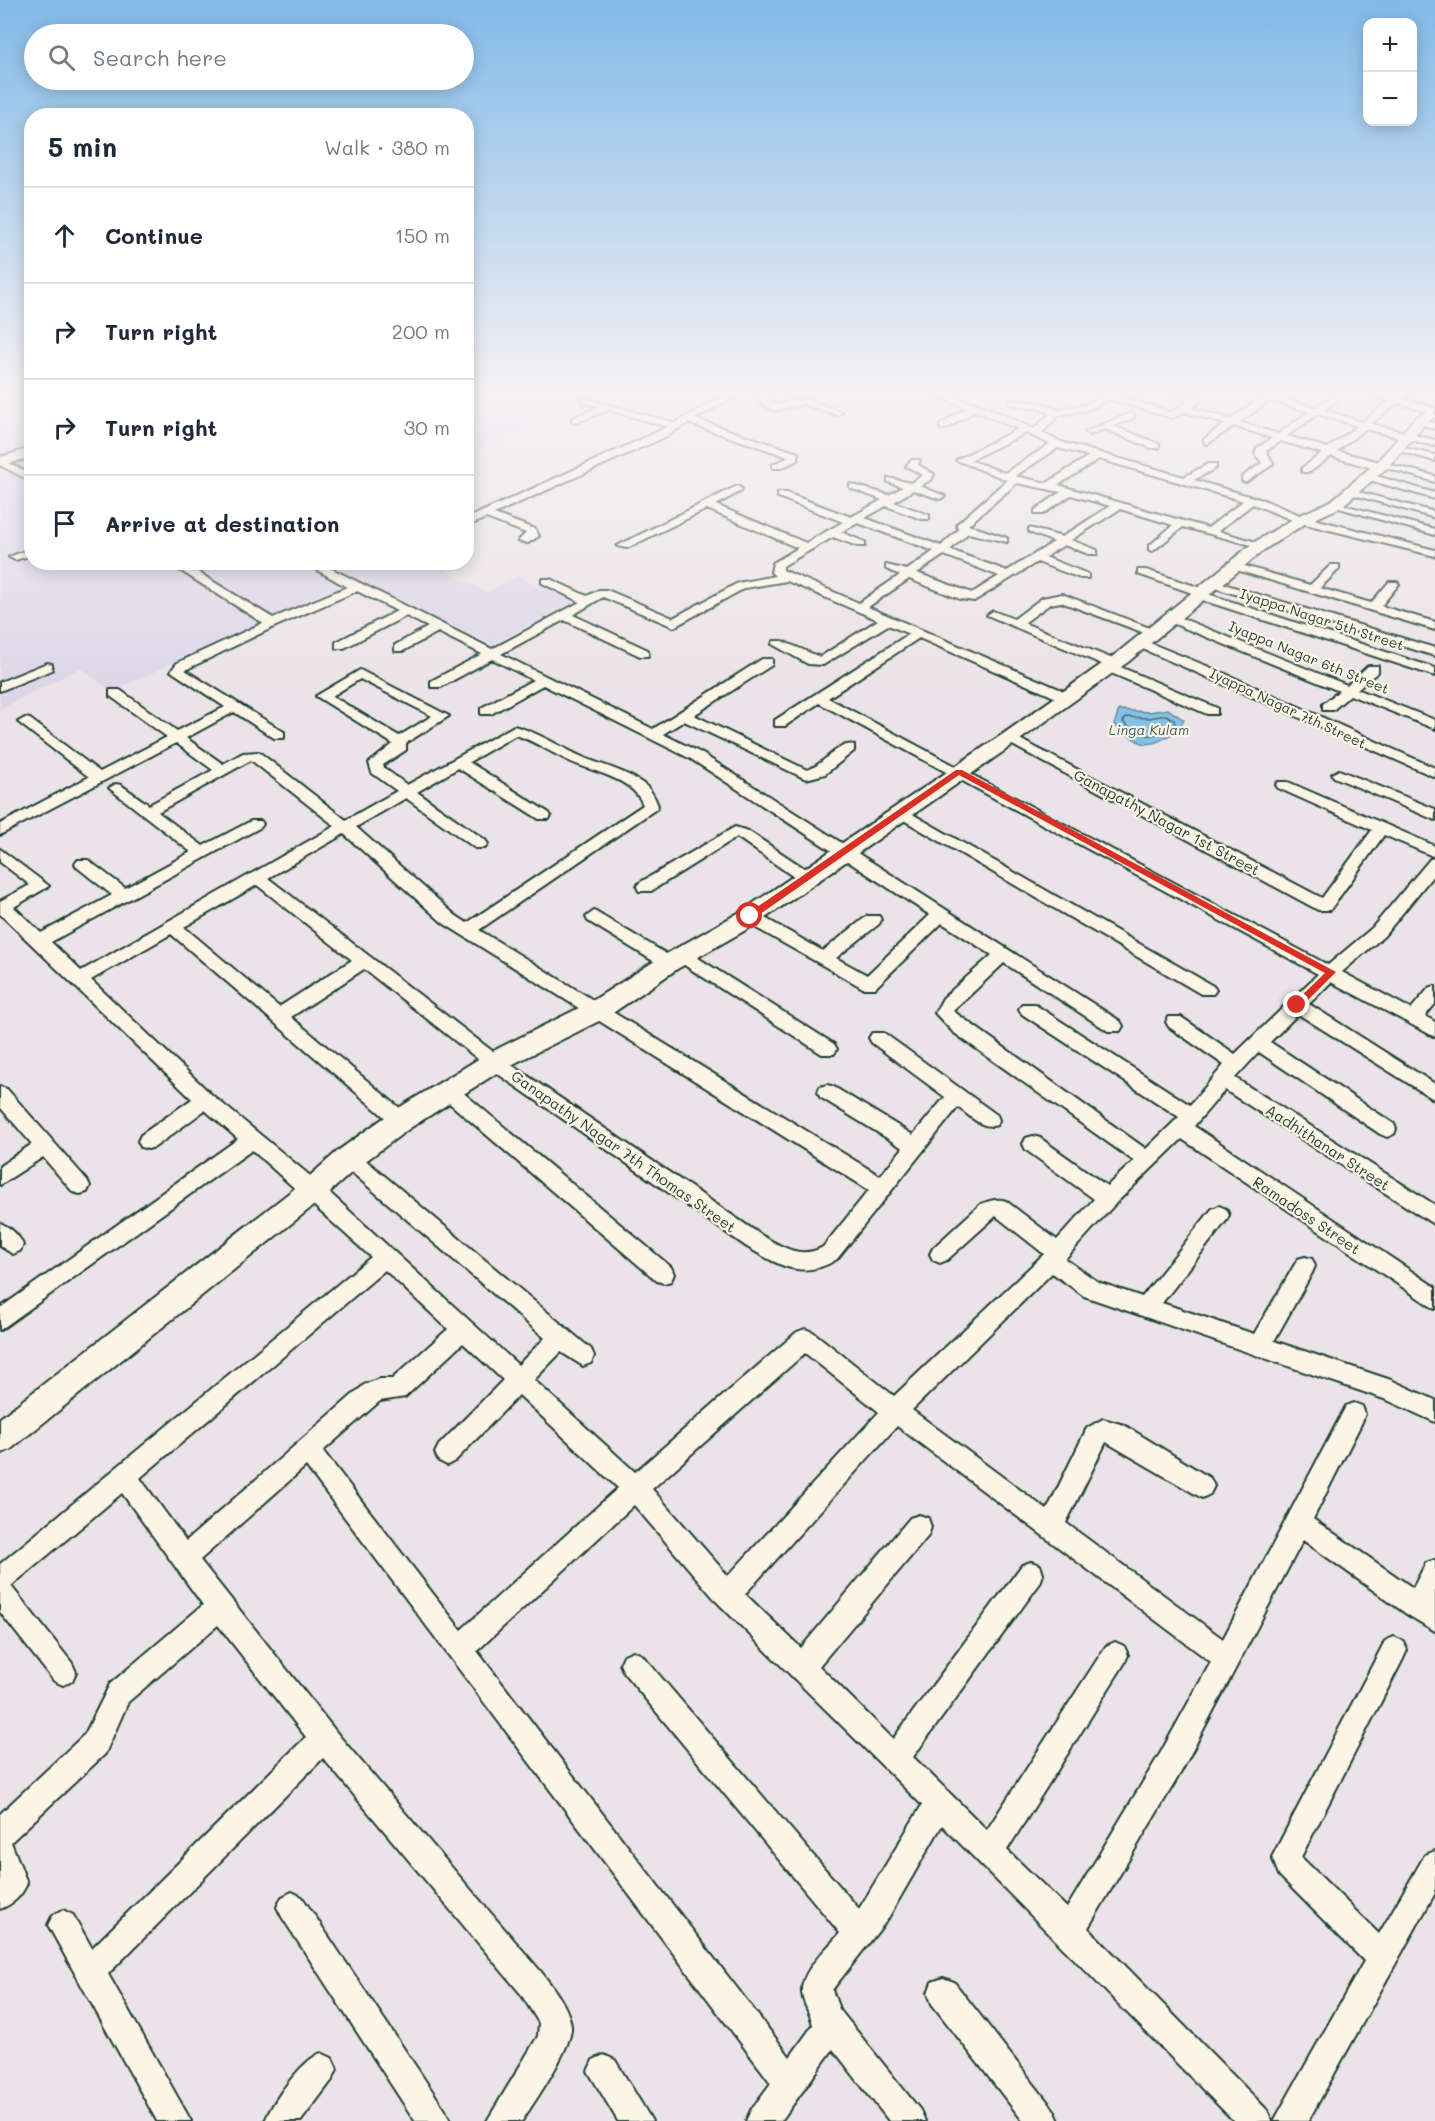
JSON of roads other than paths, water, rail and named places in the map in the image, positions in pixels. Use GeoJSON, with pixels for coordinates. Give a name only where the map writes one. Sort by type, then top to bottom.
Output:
{"type":"FeatureCollection","features":[{"type":"Feature","properties":{"kind":"street"},"geometry":{"type":"LineString","coordinates":[[474,520],[537,491]]}},
{"type":"Feature","properties":{"kind":"street"},"geometry":{"type":"LineString","coordinates":[[623,546],[733,491]]}},
{"type":"Feature","properties":{"kind":"street"},"geometry":{"type":"LineString","coordinates":[[865,491],[925,517]]}},
{"type":"Feature","properties":{"kind":"street"},"geometry":{"type":"LineString","coordinates":[[905,491],[777,565],[777,572],[1066,697]]}},
{"type":"Feature","properties":{"kind":"street"},"geometry":{"type":"LineString","coordinates":[[924,491],[940,496]]}},
{"type":"Feature","properties":{"kind":"street"},"geometry":{"type":"LineString","coordinates":[[962,527],[998,491]]}},
{"type":"Feature","properties":{"kind":"street"},"geometry":{"type":"LineString","coordinates":[[1039,512],[1070,491],[1259,546]]}},
{"type":"Feature","properties":{"kind":"street"},"geometry":{"type":"LineString","coordinates":[[1222,491],[1303,519],[1435,553]]}},
{"type":"Feature","properties":{"kind":"street"},"geometry":{"type":"LineString","coordinates":[[0,1438],[313,1190],[350,1158],[401,1120],[495,1062],[598,1010],[675,959],[750,916],[807,878],[1010,738],[1111,665],[1206,591],[1259,546],[1303,519],[1340,491]]}},
{"type":"Feature","properties":{"kind":"street"},"geometry":{"type":"LineString","coordinates":[[1416,491],[1435,532]]}},
{"type":"Feature","properties":{"kind":"street"},"geometry":{"type":"LineString","coordinates":[[1421,491],[1435,515]]}},
{"type":"Feature","properties":{"kind":"street"},"geometry":{"type":"LineString","coordinates":[[782,495],[1007,575]]}},
{"type":"Feature","properties":{"kind":"street"},"geometry":{"type":"LineString","coordinates":[[1209,532],[1251,500]]}},
{"type":"Feature","properties":{"kind":"street"},"geometry":{"type":"LineString","coordinates":[[707,505],[808,548]]}},
{"type":"Feature","properties":{"kind":"street"},"geometry":{"type":"LineString","coordinates":[[890,567],[968,597],[974,597],[1060,540],[1118,506]]}},
{"type":"Feature","properties":{"kind":"street"},"geometry":{"type":"LineString","coordinates":[[485,514],[531,531],[533,536],[524,541]]}},
{"type":"Feature","properties":{"kind":"street"},"geometry":{"type":"LineString","coordinates":[[1153,548],[1180,524]]}},
{"type":"Feature","properties":{"kind":"street"},"geometry":{"type":"LineString","coordinates":[[962,527],[1003,540]]}},
{"type":"Feature","properties":{"kind":"street"},"geometry":{"type":"LineString","coordinates":[[859,608],[942,551],[964,531],[962,527]]}},
{"type":"Feature","properties":{"kind":"street"},"geometry":{"type":"LineString","coordinates":[[1033,530],[1093,552]]}},
{"type":"Feature","properties":{"kind":"street"},"geometry":{"type":"LineString","coordinates":[[834,533],[861,544]]}},
{"type":"Feature","properties":{"kind":"street"},"geometry":{"type":"LineString","coordinates":[[15,557],[24,554]]}},
{"type":"Feature","properties":{"kind":"street"},"geometry":{"type":"LineString","coordinates":[[1035,556],[1084,576]]}},
{"type":"Feature","properties":{"kind":"street"},"geometry":{"type":"LineString","coordinates":[[1234,566],[1434,624]]}},
{"type":"Feature","properties":{"kind":"street"},"geometry":{"type":"LineString","coordinates":[[1312,589],[1335,567]]}},
{"type":"Feature","properties":{"kind":"street"},"geometry":{"type":"LineString","coordinates":[[185,570],[272,622]]}},
{"type":"Feature","properties":{"kind":"street"},"geometry":{"type":"LineString","coordinates":[[324,570],[696,756],[1114,1026]]}},
{"type":"Feature","properties":{"kind":"street"},"geometry":{"type":"LineString","coordinates":[[1142,572],[1433,652]]}},
{"type":"Feature","properties":{"kind":"street"},"geometry":{"type":"LineString","coordinates":[[436,684],[588,604],[589,600],[603,593],[674,623],[742,585],[787,577]]}},
{"type":"Feature","properties":{"kind":"street"},"geometry":{"type":"LineString","coordinates":[[546,581],[589,600]]}},
{"type":"Feature","properties":{"kind":"street"},"geometry":{"type":"LineString","coordinates":[[1374,608],[1393,584]]}},
{"type":"Feature","properties":{"kind":"street"},"geometry":{"type":"LineString","coordinates":[[279,735],[236,706],[179,674],[178,669],[272,622],[357,587]]}},
{"type":"Feature","properties":{"kind":"street","name":"Iyappa Nagar 5th Street"},"geometry":{"type":"LineString","coordinates":[[1206,591],[1435,672]]}},
{"type":"Feature","properties":{"kind":"street","name":"Iyappa Nagar 7th Street"},"geometry":{"type":"LineString","coordinates":[[1015,624],[1046,601],[1062,598],[1373,748],[1435,773]]}},
{"type":"Feature","properties":{"kind":"street"},"geometry":{"type":"LineString","coordinates":[[340,645],[407,611]]}},
{"type":"Feature","properties":{"kind":"street"},"geometry":{"type":"LineString","coordinates":[[993,615],[1212,711]]}},
{"type":"Feature","properties":{"kind":"street"},"geometry":{"type":"LineString","coordinates":[[565,616],[644,653]]}},
{"type":"Feature","properties":{"kind":"street","name":"Iyappa Nagar 6th Street"},"geometry":{"type":"LineString","coordinates":[[1171,618],[1435,725]]}},
{"type":"Feature","properties":{"kind":"street"},"geometry":{"type":"LineString","coordinates":[[778,644],[813,661],[822,662],[887,620]]}},
{"type":"Feature","properties":{"kind":"street"},"geometry":{"type":"LineString","coordinates":[[399,648],[438,627]]}},
{"type":"Feature","properties":{"kind":"street"},"geometry":{"type":"LineString","coordinates":[[780,723],[918,633]]}},
{"type":"Feature","properties":{"kind":"street"},"geometry":{"type":"LineString","coordinates":[[653,735],[767,662]]}},
{"type":"Feature","properties":{"kind":"street"},"geometry":{"type":"LineString","coordinates":[[0,687],[47,667]]}},
{"type":"Feature","properties":{"kind":"street"},"geometry":{"type":"LineString","coordinates":[[1328,707],[1373,669]]}},
{"type":"Feature","properties":{"kind":"street"},"geometry":{"type":"LineString","coordinates":[[399,742],[442,716],[360,674],[323,696],[399,742],[401,747],[374,765],[480,844]]}},
{"type":"Feature","properties":{"kind":"street"},"geometry":{"type":"LineString","coordinates":[[486,711],[543,680]]}},
{"type":"Feature","properties":{"kind":"street"},"geometry":{"type":"LineString","coordinates":[[115,693],[222,770]]}},
{"type":"Feature","properties":{"kind":"street"},"geometry":{"type":"LineString","coordinates":[[819,698],[1435,1030]]}},
{"type":"Feature","properties":{"kind":"street"},"geometry":{"type":"LineString","coordinates":[[0,830],[236,706]]}},
{"type":"Feature","properties":{"kind":"street"},"geometry":{"type":"LineString","coordinates":[[683,716],[806,775],[820,771],[849,748]]}},
{"type":"Feature","properties":{"kind":"street"},"geometry":{"type":"LineString","coordinates":[[25,722],[98,777]]}},
{"type":"Feature","properties":{"kind":"street"},"geometry":{"type":"LineString","coordinates":[[80,979],[514,730],[526,732],[576,760],[591,763],[645,792],[651,806],[468,930]]}},
{"type":"Feature","properties":{"kind":"street","name":"Ganapathy Nagar 1st Street"},"geometry":{"type":"LineString","coordinates":[[1010,738],[1324,906],[1380,830]]}},
{"type":"Feature","properties":{"kind":"street"},"geometry":{"type":"LineString","coordinates":[[148,812],[222,770],[254,755],[346,826],[450,919],[882,1188]]}},
{"type":"Feature","properties":{"kind":"street"},"geometry":{"type":"LineString","coordinates":[[459,762],[544,816]]}},
{"type":"Feature","properties":{"kind":"street"},"geometry":{"type":"LineString","coordinates":[[1339,774],[1435,815]]}},
{"type":"Feature","properties":{"kind":"street"},"geometry":{"type":"LineString","coordinates":[[1283,785],[1380,830],[1435,852]]}},
{"type":"Feature","properties":{"kind":"street"},"geometry":{"type":"LineString","coordinates":[[116,788],[201,852]]}},
{"type":"Feature","properties":{"kind":"street"},"geometry":{"type":"LineString","coordinates":[[900,812],[1207,990]]}},
{"type":"Feature","properties":{"kind":"street"},"geometry":{"type":"LineString","coordinates":[[39,941],[256,824]]}},
{"type":"Feature","properties":{"kind":"street"},"geometry":{"type":"LineString","coordinates":[[645,887],[735,832],[743,834],[807,878]]}},
{"type":"Feature","properties":{"kind":"street"},"geometry":{"type":"LineString","coordinates":[[0,854],[41,886],[2,907],[205,1100],[313,1190],[635,1488],[728,1595],[938,1804],[1070,1931],[1256,2121]]}},
{"type":"Feature","properties":{"kind":"street"},"geometry":{"type":"LineString","coordinates":[[728,1595],[895,1411],[1148,1161],[1186,1122],[1236,1064],[1331,972],[1378,932],[1435,863]]}},
{"type":"Feature","properties":{"kind":"street"},"geometry":{"type":"LineString","coordinates":[[83,864],[123,895]]}},
{"type":"Feature","properties":{"kind":"street","name":"Ganapathy Nagar 7th Thomas Street"},"geometry":{"type":"LineString","coordinates":[[257,877],[495,1062],[754,1241],[792,1261],[810,1264],[822,1259],[957,1095]]}},
{"type":"Feature","properties":{"kind":"street"},"geometry":{"type":"LineString","coordinates":[[750,916],[869,984],[940,915]]}},
{"type":"Feature","properties":{"kind":"street"},"geometry":{"type":"LineString","coordinates":[[594,917],[675,959],[828,1049]]}},
{"type":"Feature","properties":{"kind":"street"},"geometry":{"type":"LineString","coordinates":[[824,959],[873,920]]}},
{"type":"Feature","properties":{"kind":"street"},"geometry":{"type":"LineString","coordinates":[[172,926],[401,1120]]}},
{"type":"Feature","properties":{"kind":"street"},"geometry":{"type":"LineString","coordinates":[[1004,954],[949,1003],[944,1013],[958,1027],[1148,1161]]}},
{"type":"Feature","properties":{"kind":"street"},"geometry":{"type":"LineString","coordinates":[[279,1016],[364,961]]}},
{"type":"Feature","properties":{"kind":"street"},"geometry":{"type":"LineString","coordinates":[[1414,1017],[1435,992]]}},
{"type":"Feature","properties":{"kind":"street"},"geometry":{"type":"LineString","coordinates":[[1297,1005],[1435,1093]]}},
{"type":"Feature","properties":{"kind":"street","name":"Ramadoss Street"},"geometry":{"type":"LineString","coordinates":[[1028,1009],[1186,1122],[1345,1241],[1435,1299]]}},
{"type":"Feature","properties":{"kind":"street"},"geometry":{"type":"LineString","coordinates":[[1175,1022],[1236,1064]]}},
{"type":"Feature","properties":{"kind":"street"},"geometry":{"type":"LineString","coordinates":[[878,1038],[990,1120]]}},
{"type":"Feature","properties":{"kind":"street"},"geometry":{"type":"LineString","coordinates":[[1259,1043],[1387,1129]]}},
{"type":"Feature","properties":{"kind":"street","name":"Aadhithanar Street"},"geometry":{"type":"LineString","coordinates":[[1222,1079],[1435,1216]]}},
{"type":"Feature","properties":{"kind":"street"},"geometry":{"type":"LineString","coordinates":[[447,1090],[664,1274]]}},
{"type":"Feature","properties":{"kind":"street"},"geometry":{"type":"LineString","coordinates":[[826,1092],[915,1146]]}},
{"type":"Feature","properties":{"kind":"street"},"geometry":{"type":"LineString","coordinates":[[0,1094],[80,1186]]}},
{"type":"Feature","properties":{"kind":"street"},"geometry":{"type":"LineString","coordinates":[[148,1141],[205,1100]]}},
{"type":"Feature","properties":{"kind":"street"},"geometry":{"type":"LineString","coordinates":[[0,1320],[251,1140]]}},
{"type":"Feature","properties":{"kind":"street"},"geometry":{"type":"LineString","coordinates":[[1033,1144],[1108,1198]]}},
{"type":"Feature","properties":{"kind":"street"},"geometry":{"type":"LineString","coordinates":[[0,1177],[45,1146]]}},
{"type":"Feature","properties":{"kind":"street"},"geometry":{"type":"LineString","coordinates":[[350,1158],[584,1356]]}},
{"type":"Feature","properties":{"kind":"street"},"geometry":{"type":"LineString","coordinates":[[940,1254],[988,1210],[999,1207],[1091,1288],[1145,1309],[1391,1390],[1435,1411]]}},
{"type":"Feature","properties":{"kind":"street"},"geometry":{"type":"LineString","coordinates":[[1145,1309],[1219,1215]]}},
{"type":"Feature","properties":{"kind":"street"},"geometry":{"type":"LineString","coordinates":[[0,1580],[385,1258]]}},
{"type":"Feature","properties":{"kind":"street"},"geometry":{"type":"LineString","coordinates":[[1259,1346],[1305,1266]]}},
{"type":"Feature","properties":{"kind":"street"},"geometry":{"type":"LineString","coordinates":[[183,1559],[372,1394],[379,1390],[397,1389],[462,1330]]}},
{"type":"Feature","properties":{"kind":"street"},"geometry":{"type":"LineString","coordinates":[[447,1454],[519,1383],[561,1337]]}},
{"type":"Feature","properties":{"kind":"street"},"geometry":{"type":"LineString","coordinates":[[459,1650],[635,1488],[805,1339],[895,1411],[1227,1658]]}},
{"type":"Feature","properties":{"kind":"street"},"geometry":{"type":"LineString","coordinates":[[1070,1931],[1171,1762],[1299,1523],[1354,1414]]}},
{"type":"Feature","properties":{"kind":"street"},"geometry":{"type":"LineString","coordinates":[[1052,1526],[1095,1436],[1104,1430],[1116,1433],[1202,1486]]}},
{"type":"Feature","properties":{"kind":"street"},"geometry":{"type":"LineString","coordinates":[[308,1450],[790,2083]]}},
{"type":"Feature","properties":{"kind":"street"},"geometry":{"type":"LineString","coordinates":[[124,1476],[183,1559],[323,1739],[504,1952],[552,2014],[556,2026],[549,2048],[503,2121]]}},
{"type":"Feature","properties":{"kind":"street"},"geometry":{"type":"LineString","coordinates":[[1299,1523],[1426,1612],[1435,1572]]}},
{"type":"Feature","properties":{"kind":"street"},"geometry":{"type":"LineString","coordinates":[[801,1668],[919,1527]]}},
{"type":"Feature","properties":{"kind":"street"},"geometry":{"type":"LineString","coordinates":[[895,1759],[1031,1574]]}},
{"type":"Feature","properties":{"kind":"street"},"geometry":{"type":"LineString","coordinates":[[0,1592],[63,1672]]}},
{"type":"Feature","properties":{"kind":"street"},"geometry":{"type":"LineString","coordinates":[[0,1833],[95,1744],[119,1693],[220,1607]]}},
{"type":"Feature","properties":{"kind":"street"},"geometry":{"type":"LineString","coordinates":[[1383,1959],[1289,1865],[1286,1857],[1394,1650]]}},
{"type":"Feature","properties":{"kind":"street"},"geometry":{"type":"LineString","coordinates":[[989,1853],[1114,1655]]}},
{"type":"Feature","properties":{"kind":"street"},"geometry":{"type":"LineString","coordinates":[[633,1664],[858,1931]]}},
{"type":"Feature","properties":{"kind":"street"},"geometry":{"type":"LineString","coordinates":[[89,1972],[323,1739]]}},
{"type":"Feature","properties":{"kind":"street"},"geometry":{"type":"LineString","coordinates":[[909,2121],[830,2021],[821,2006],[816,1987],[858,1931],[877,1910],[938,1804]]}},
{"type":"Feature","properties":{"kind":"street"},"geometry":{"type":"LineString","coordinates":[[0,1850],[14,1883],[0,1895]]}},
{"type":"Feature","properties":{"kind":"street"},"geometry":{"type":"LineString","coordinates":[[1290,2121],[1435,1865]]}},
{"type":"Feature","properties":{"kind":"street"},"geometry":{"type":"LineString","coordinates":[[292,1907],[434,2121]]}},
{"type":"Feature","properties":{"kind":"street"},"geometry":{"type":"LineString","coordinates":[[63,1925],[175,2121]]}},
{"type":"Feature","properties":{"kind":"street"},"geometry":{"type":"LineString","coordinates":[[943,1993],[1043,2121]]}},
{"type":"Feature","properties":{"kind":"street"},"geometry":{"type":"LineString","coordinates":[[762,2121],[825,2038],[830,2021]]}},
{"type":"Feature","properties":{"kind":"street"},"geometry":{"type":"LineString","coordinates":[[281,2121],[321,2069]]}},
{"type":"Feature","properties":{"kind":"street"},"geometry":{"type":"LineString","coordinates":[[604,2071],[636,2121]]}},
{"type":"Feature","properties":{"kind":"water","name":"Linga Kulam"},"geometry":{"type":"Polygon","coordinates":[[[1168,709],[1184,720],[1173,733],[1159,741],[1146,744],[1140,742],[1114,725],[1119,710],[1149,712],[1168,709]]]}}]}
